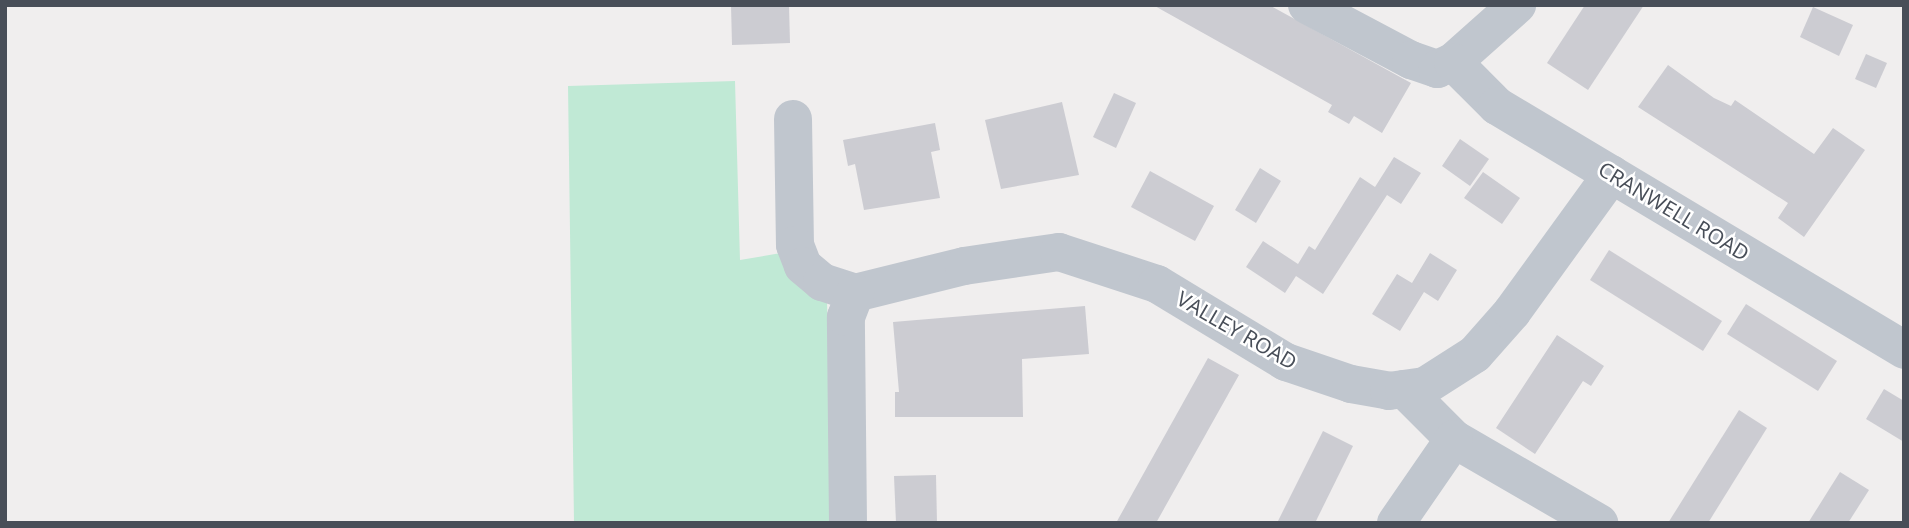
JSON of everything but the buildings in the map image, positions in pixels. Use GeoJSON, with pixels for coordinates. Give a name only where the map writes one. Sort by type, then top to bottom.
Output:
{"type":"FeatureCollection","features":[{"type":"Feature","properties":{"kind":"street"},"geometry":{"type":"LineString","coordinates":[[1307,5],[1410,60],[1437,69],[1453,62],[1517,5]]}},
{"type":"Feature","properties":{"kind":"street","name":"CRANWELL ROAD"},"geometry":{"type":"LineString","coordinates":[[1453,62],[1497,106],[1904,349]]}},
{"type":"Feature","properties":{"kind":"street"},"geometry":{"type":"LineString","coordinates":[[793,119],[794,245],[803,266],[822,282],[855,293],[846,317],[848,523]]}},
{"type":"Feature","properties":{"kind":"street","name":"VALLEY ROAD"},"geometry":{"type":"LineString","coordinates":[[855,293],[964,266],[1059,253],[1157,284],[1286,362],[1351,384],[1404,389],[1425,386],[1475,354],[1512,312],[1612,174]]}},
{"type":"Feature","properties":{"kind":"street"},"geometry":{"type":"LineString","coordinates":[[1404,389],[1454,439],[1599,523]]}},
{"type":"Feature","properties":{"kind":"street"},"geometry":{"type":"LineString","coordinates":[[1396,523],[1454,439]]}},
{"type":"Feature","properties":{"kind":"green space"},"geometry":{"type":"Polygon","coordinates":[[[735,81],[740,260],[781,253],[827,300],[832,523],[574,523],[568,86],[735,81]]]}}]}
